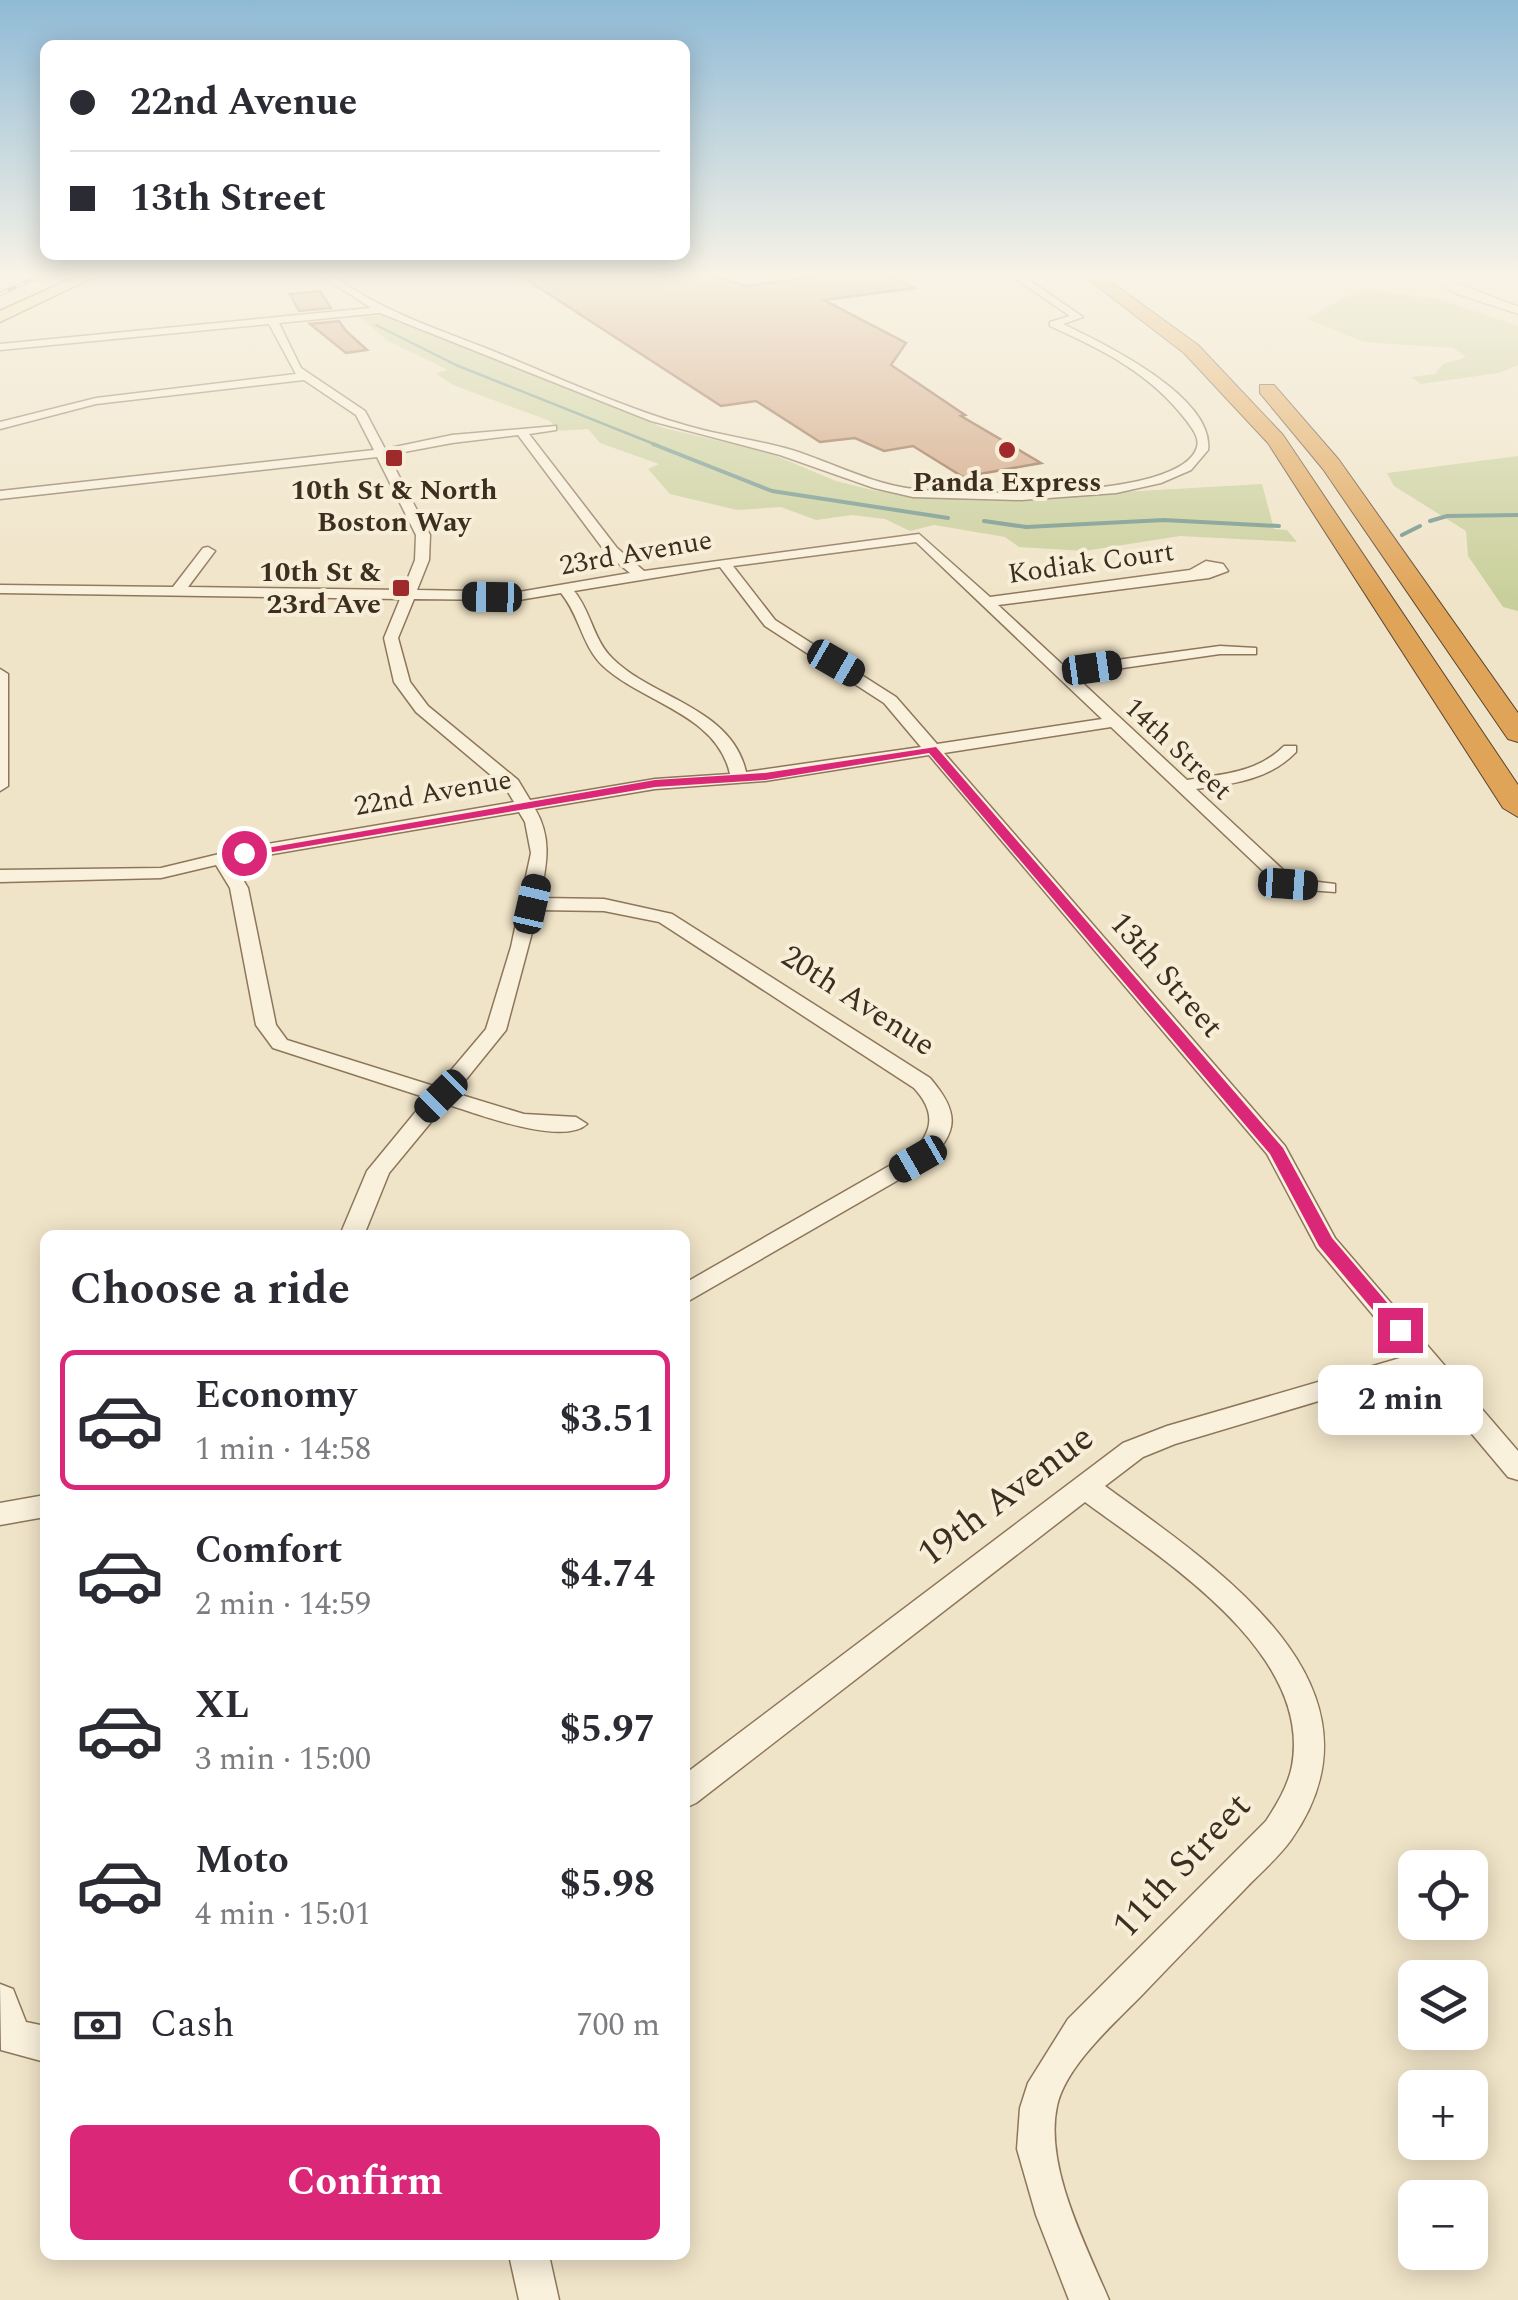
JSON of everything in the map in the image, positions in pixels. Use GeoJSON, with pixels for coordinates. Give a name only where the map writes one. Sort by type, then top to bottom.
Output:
{"type":"FeatureCollection","features":[{"type":"Feature","properties":{"kind":"highway"},"geometry":{"type":"LineString","coordinates":[[1226,383],[1276,439],[1518,808]]}},
{"type":"Feature","properties":{"kind":"highway"},"geometry":{"type":"LineString","coordinates":[[1260,383],[1330,464],[1518,733]]}},
{"type":"Feature","properties":{"kind":"street"},"geometry":{"type":"LineString","coordinates":[[0,426],[96,401],[246,383]]}},
{"type":"Feature","properties":{"kind":"street"},"geometry":{"type":"LineString","coordinates":[[319,383],[356,408],[423,534],[422,560],[391,638],[402,682],[422,709],[498,770],[526,805],[540,854],[532,904],[496,1030],[410,1128],[378,1171],[354,1230]]}},
{"type":"Feature","properties":{"kind":"street"},"geometry":{"type":"LineString","coordinates":[[566,383],[658,420],[793,454],[880,487],[959,496],[1128,488],[1162,480],[1192,464],[1202,450],[1203,438],[1160,383]]}},
{"type":"Feature","properties":{"kind":"street"},"geometry":{"type":"LineString","coordinates":[[0,495],[382,453],[552,428]]}},
{"type":"Feature","properties":{"kind":"street"},"geometry":{"type":"LineString","coordinates":[[521,431],[612,551],[641,576]]}},
{"type":"Feature","properties":{"kind":"street","name":"23rd Avenue"},"geometry":{"type":"LineString","coordinates":[[0,589],[492,597],[567,592],[724,563],[919,538]]}},
{"type":"Feature","properties":{"kind":"street","name":"14th Street"},"geometry":{"type":"LineString","coordinates":[[919,538],[1288,884],[1328,888]]}},
{"type":"Feature","properties":{"kind":"street"},"geometry":{"type":"LineString","coordinates":[[177,592],[208,552]]}},
{"type":"Feature","properties":{"kind":"street","name":"13th Street"},"geometry":{"type":"LineString","coordinates":[[724,563],[767,621],[794,641],[872,685],[932,749],[1277,1152],[1325,1242],[1518,1470]]}},
{"type":"Feature","properties":{"kind":"street","name":"Kodiak Court"},"geometry":{"type":"LineString","coordinates":[[986,602],[1202,573]]}},
{"type":"Feature","properties":{"kind":"street"},"geometry":{"type":"LineString","coordinates":[[567,592],[576,602],[583,628],[597,652],[624,675],[719,736],[735,755],[739,778]]}},
{"type":"Feature","properties":{"kind":"street"},"geometry":{"type":"LineString","coordinates":[[1061,672],[1220,650],[1251,651]]}},
{"type":"Feature","properties":{"kind":"street"},"geometry":{"type":"LineString","coordinates":[[0,674],[0,786]]}},
{"type":"Feature","properties":{"kind":"street","name":"22nd Avenue"},"geometry":{"type":"LineString","coordinates":[[0,876],[136,875],[655,784],[739,778],[1112,722]]}},
{"type":"Feature","properties":{"kind":"street"},"geometry":{"type":"LineString","coordinates":[[1182,786],[1262,772],[1280,762],[1290,749]]}},
{"type":"Feature","properties":{"kind":"street"},"geometry":{"type":"LineString","coordinates":[[221,858],[238,888],[270,1034],[294,1052],[522,1120],[576,1124]]}},
{"type":"Feature","properties":{"kind":"street","name":"20th Avenue"},"geometry":{"type":"LineString","coordinates":[[532,904],[604,905],[665,918],[922,1083],[938,1100],[945,1121],[942,1132],[918,1159],[690,1291]]}},
{"type":"Feature","properties":{"kind":"street","name":"19th Avenue"},"geometry":{"type":"LineString","coordinates":[[690,1789],[1133,1450],[1167,1436],[1425,1360]]}},
{"type":"Feature","properties":{"kind":"street","name":"11th Street"},"geometry":{"type":"LineString","coordinates":[[1083,1486],[1218,1590],[1277,1648],[1302,1710],[1309,1755],[1298,1798],[1278,1832],[1081,2032],[1046,2083],[1038,2108],[1036,2149],[1055,2215],[1089,2300]]}},
{"type":"Feature","properties":{"kind":"street"},"geometry":{"type":"LineString","coordinates":[[0,1514],[40,1507]]}},
{"type":"Feature","properties":{"kind":"street"},"geometry":{"type":"LineString","coordinates":[[0,2001],[14,2037],[40,2043]]}},
{"type":"Feature","properties":{"kind":"street"},"geometry":{"type":"LineString","coordinates":[[530,2260],[538,2300]]}},
{"type":"Feature","properties":{"kind":"green space"},"geometry":{"type":"Polygon","coordinates":[[[451,383],[554,383],[664,428],[767,452],[836,481],[876,491],[998,499],[1262,484],[1274,529],[1287,530],[1297,542],[1180,536],[1084,551],[1019,547],[1005,537],[934,525],[910,531],[885,519],[852,515],[816,520],[781,507],[737,510],[670,494],[648,469],[659,464],[600,443],[588,429],[559,431],[550,421],[451,383]]]}},
{"type":"Feature","properties":{"kind":"green space"},"geometry":{"type":"Polygon","coordinates":[[[1518,456],[1518,611],[1503,607],[1468,556],[1466,531],[1394,486],[1387,473],[1518,456]]]}},
{"type":"Feature","properties":{"kind":"building"},"geometry":{"type":"Polygon","coordinates":[[[686,383],[918,383],[965,415],[961,416],[1041,463],[963,477],[913,446],[884,451],[855,438],[820,442],[756,401],[721,406],[686,383]]]}},
{"type":"Feature","properties":{"kind":"waterway"},"geometry":{"type":"LineString","coordinates":[[502,383],[659,446]]}},
{"type":"Feature","properties":{"kind":"waterway"},"geometry":{"type":"LineString","coordinates":[[653,444],[772,491],[948,518]]}},
{"type":"Feature","properties":{"kind":"waterway"},"geometry":{"type":"LineString","coordinates":[[1430,521],[1447,516],[1518,515]]}},
{"type":"Feature","properties":{"kind":"waterway"},"geometry":{"type":"LineString","coordinates":[[984,521],[1026,527],[1164,520],[1279,526]]}},
{"type":"Feature","properties":{"kind":"waterway"},"geometry":{"type":"LineString","coordinates":[[1402,535],[1420,526]]}},
{"type":"Feature","properties":{"kind":"place","name":"Panda Express"},"geometry":{"type":"Point","coordinates":[1007,450]}},
{"type":"Feature","properties":{"kind":"place","name":"10th St & North Boston Way"},"geometry":{"type":"Point","coordinates":[394,458]}},
{"type":"Feature","properties":{"kind":"place","name":"10th St & 23rd Ave"},"geometry":{"type":"Point","coordinates":[401,588]}},
{"type":"Feature","properties":{"kind":"route"},"geometry":{"type":"LineString","coordinates":[[244,853],[655,784],[765,776],[932,749],[1277,1152],[1325,1242],[1400,1330]]}}]}
